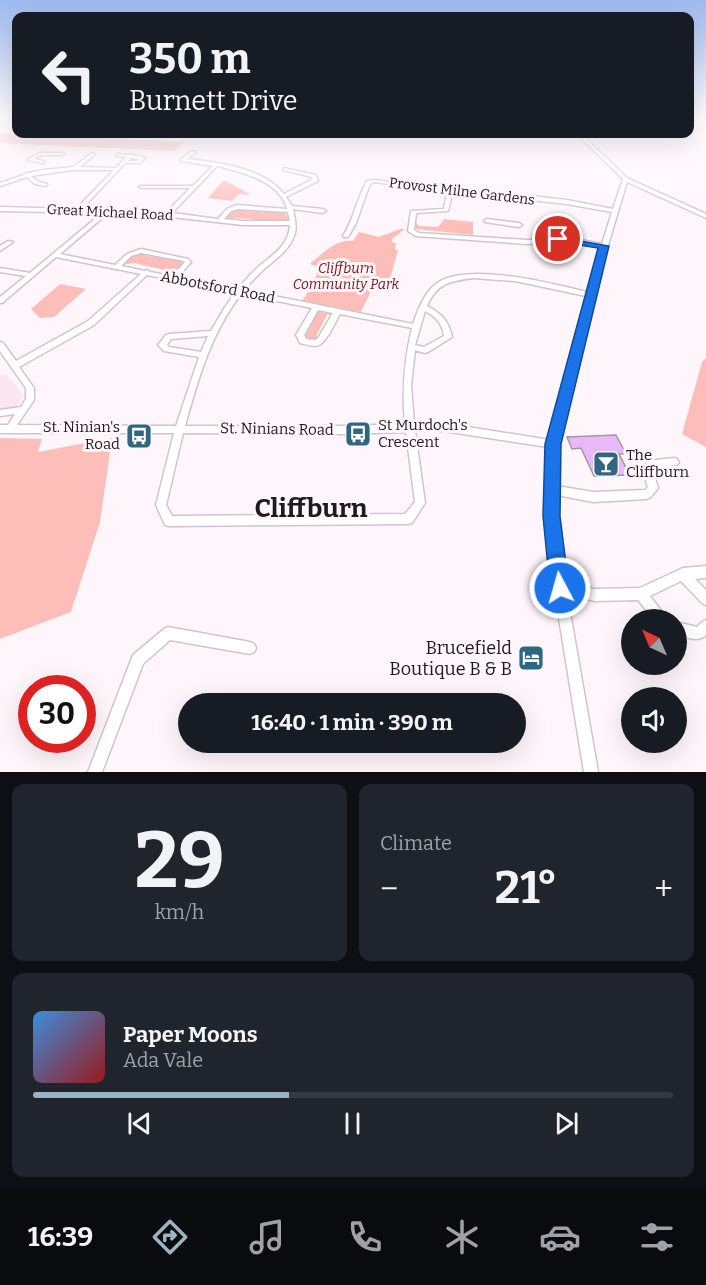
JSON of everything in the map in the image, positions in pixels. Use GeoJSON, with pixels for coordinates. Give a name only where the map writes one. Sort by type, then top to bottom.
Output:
{"type":"FeatureCollection","features":[{"type":"Feature","properties":{"kind":"street"},"geometry":{"type":"LineString","coordinates":[[193,153],[183,160],[216,165],[258,177],[283,196],[290,209],[293,223],[288,243],[240,291],[213,333],[204,355],[161,505],[169,521],[408,519],[420,503],[407,384],[412,347],[427,296],[442,282],[474,277],[534,281],[590,295]]}},
{"type":"Feature","properties":{"kind":"street"},"geometry":{"type":"LineString","coordinates":[[598,153],[625,179],[706,216]]}},
{"type":"Feature","properties":{"kind":"street"},"geometry":{"type":"LineString","coordinates":[[42,162],[29,160],[40,154],[62,154]]}},
{"type":"Feature","properties":{"kind":"street"},"geometry":{"type":"LineString","coordinates":[[38,171],[36,168],[52,154]]}},
{"type":"Feature","properties":{"kind":"street"},"geometry":{"type":"LineString","coordinates":[[76,168],[92,154]]}},
{"type":"Feature","properties":{"kind":"street"},"geometry":{"type":"LineString","coordinates":[[119,155],[141,156],[143,159],[124,162]]}},
{"type":"Feature","properties":{"kind":"street"},"geometry":{"type":"LineString","coordinates":[[78,210],[130,155]]}},
{"type":"Feature","properties":{"kind":"street"},"geometry":{"type":"LineString","coordinates":[[168,214],[191,187],[216,165]]}},
{"type":"Feature","properties":{"kind":"street"},"geometry":{"type":"LineString","coordinates":[[0,185],[38,171],[76,168],[117,169]]}},
{"type":"Feature","properties":{"kind":"street"},"geometry":{"type":"LineString","coordinates":[[283,196],[316,180],[314,176],[286,169]]}},
{"type":"Feature","properties":{"kind":"street"},"geometry":{"type":"LineString","coordinates":[[26,174],[37,183],[45,185]]}},
{"type":"Feature","properties":{"kind":"street"},"geometry":{"type":"LineString","coordinates":[[591,772],[560,588],[551,489],[553,444],[590,295],[625,179]]}},
{"type":"Feature","properties":{"kind":"street","name":"Provost Milne Gardens"},"geometry":{"type":"LineString","coordinates":[[346,236],[358,218],[357,207],[369,182],[389,182],[450,192],[497,194],[567,202],[614,211]]}},
{"type":"Feature","properties":{"kind":"street"},"geometry":{"type":"LineString","coordinates":[[141,187],[191,187]]}},
{"type":"Feature","properties":{"kind":"street"},"geometry":{"type":"LineString","coordinates":[[450,192],[446,210],[413,212],[411,231],[418,235],[504,240],[570,240],[604,246]]}},
{"type":"Feature","properties":{"kind":"street"},"geometry":{"type":"LineString","coordinates":[[220,220],[229,210],[236,207],[323,211]]}},
{"type":"Feature","properties":{"kind":"street","name":"Great Michael Road"},"geometry":{"type":"LineString","coordinates":[[0,209],[107,211],[293,223]]}},
{"type":"Feature","properties":{"kind":"street"},"geometry":{"type":"LineString","coordinates":[[0,300],[107,211]]}},
{"type":"Feature","properties":{"kind":"street"},"geometry":{"type":"LineString","coordinates":[[488,221],[519,225]]}},
{"type":"Feature","properties":{"kind":"street"},"geometry":{"type":"LineString","coordinates":[[501,223],[504,240]]}},
{"type":"Feature","properties":{"kind":"street"},"geometry":{"type":"LineString","coordinates":[[352,228],[361,230]]}},
{"type":"Feature","properties":{"kind":"street"},"geometry":{"type":"LineString","coordinates":[[0,249],[10,242]]}},
{"type":"Feature","properties":{"kind":"street"},"geometry":{"type":"LineString","coordinates":[[116,267],[129,255],[141,251],[186,260],[188,262],[174,278]]}},
{"type":"Feature","properties":{"kind":"street","name":"Abbotsford Road"},"geometry":{"type":"LineString","coordinates":[[55,255],[417,327]]}},
{"type":"Feature","properties":{"kind":"street"},"geometry":{"type":"LineString","coordinates":[[0,270],[31,275]]}},
{"type":"Feature","properties":{"kind":"street"},"geometry":{"type":"LineString","coordinates":[[14,366],[91,324],[147,273]]}},
{"type":"Feature","properties":{"kind":"street"},"geometry":{"type":"LineString","coordinates":[[316,307],[300,335],[303,341],[316,343],[321,340],[338,311]]}},
{"type":"Feature","properties":{"kind":"street"},"geometry":{"type":"LineString","coordinates":[[412,347],[425,350],[448,337],[446,324],[437,314],[423,307]]}},
{"type":"Feature","properties":{"kind":"street"},"geometry":{"type":"LineString","coordinates":[[204,355],[167,349],[162,345],[169,337],[213,333]]}},
{"type":"Feature","properties":{"kind":"street"},"geometry":{"type":"LineString","coordinates":[[0,345],[30,388],[30,400],[5,429]]}},
{"type":"Feature","properties":{"kind":"street"},"geometry":{"type":"LineString","coordinates":[[0,413],[23,410]]}},
{"type":"Feature","properties":{"kind":"street","name":"St. Ninians Road"},"geometry":{"type":"LineString","coordinates":[[5,429],[342,430],[443,427],[553,444]]}},
{"type":"Feature","properties":{"kind":"street"},"geometry":{"type":"LineString","coordinates":[[551,489],[593,497],[647,494],[653,488],[648,472],[650,464],[674,462]]}},
{"type":"Feature","properties":{"kind":"street"},"geometry":{"type":"LineString","coordinates":[[560,588],[595,595],[641,594],[683,574],[706,572]]}},
{"type":"Feature","properties":{"kind":"street"},"geometry":{"type":"LineString","coordinates":[[683,574],[706,599]]}},
{"type":"Feature","properties":{"kind":"street"},"geometry":{"type":"LineString","coordinates":[[641,594],[653,609]]}},
{"type":"Feature","properties":{"kind":"street"},"geometry":{"type":"LineString","coordinates":[[687,631],[699,634],[706,626]]}},
{"type":"Feature","properties":{"kind":"street"},"geometry":{"type":"LineString","coordinates":[[95,772],[138,660],[168,633],[250,648]]}},
{"type":"Feature","properties":{"kind":"shaded area"},"geometry":{"type":"Polygon","coordinates":[[[0,375],[7,375],[23,395],[11,417],[0,415],[0,375]]]}},
{"type":"Feature","properties":{"kind":"green space"},"geometry":{"type":"Polygon","coordinates":[[[223,181],[251,195],[239,194],[232,201],[208,198],[223,181]]]}},
{"type":"Feature","properties":{"kind":"green space"},"geometry":{"type":"Polygon","coordinates":[[[243,207],[285,213],[290,219],[286,222],[254,222],[253,219],[226,218],[231,210],[243,207]]]}},
{"type":"Feature","properties":{"kind":"green space"},"geometry":{"type":"Polygon","coordinates":[[[444,219],[473,222],[473,235],[416,229],[416,223],[419,226],[438,227],[444,219]]]}},
{"type":"Feature","properties":{"kind":"green space","name":"Cliffburn Community Park"},"geometry":{"type":"Polygon","coordinates":[[[405,229],[392,239],[392,242],[396,243],[395,250],[398,250],[389,283],[372,289],[361,312],[302,301],[315,281],[318,267],[310,264],[325,251],[335,244],[353,241],[359,232],[379,237],[405,229]]]}},
{"type":"Feature","properties":{"kind":"green space"},"geometry":{"type":"Polygon","coordinates":[[[143,252],[146,256],[180,259],[183,266],[171,274],[169,271],[134,263],[121,265],[131,255],[143,252]]]}},
{"type":"Feature","properties":{"kind":"green space"},"geometry":{"type":"Polygon","coordinates":[[[60,284],[86,289],[54,317],[40,318],[31,309],[60,284]]]}},
{"type":"Feature","properties":{"kind":"green space"},"geometry":{"type":"Polygon","coordinates":[[[318,311],[334,315],[327,315],[316,336],[322,338],[313,341],[305,338],[305,333],[318,311]]]}},
{"type":"Feature","properties":{"kind":"green space"},"geometry":{"type":"Polygon","coordinates":[[[706,358],[706,447],[682,434],[702,362],[706,358]]]}},
{"type":"Feature","properties":{"kind":"green space"},"geometry":{"type":"Polygon","coordinates":[[[0,438],[42,439],[38,452],[112,438],[100,522],[71,612],[0,639],[0,438]]]}},
{"type":"Feature","properties":{"kind":"building","name":"The Cliffburn"},"geometry":{"type":"Polygon","coordinates":[[[616,435],[626,454],[619,454],[630,475],[594,476],[581,448],[572,449],[567,437],[616,435]]]}},
{"type":"Feature","properties":{"kind":"place","name":"St Murdoch's Crescent"},"geometry":{"type":"Point","coordinates":[358,434]}},
{"type":"Feature","properties":{"kind":"place","name":"St. Ninian's Road"},"geometry":{"type":"Point","coordinates":[139,436]}},
{"type":"Feature","properties":{"kind":"place","name":"The Cliffburn"},"geometry":{"type":"Point","coordinates":[606,464]}},
{"type":"Feature","properties":{"kind":"place","name":"Brucefield Boutique B & B"},"geometry":{"type":"Point","coordinates":[531,658]}},
{"type":"Feature","properties":{"kind":"district","name":"Cliffburn"},"geometry":{"type":"Point","coordinates":[311,508]}},
{"type":"Feature","properties":{"kind":"route"},"geometry":{"type":"LineString","coordinates":[[558,239],[604,246],[554,434],[551,516],[560,588]]}}]}
